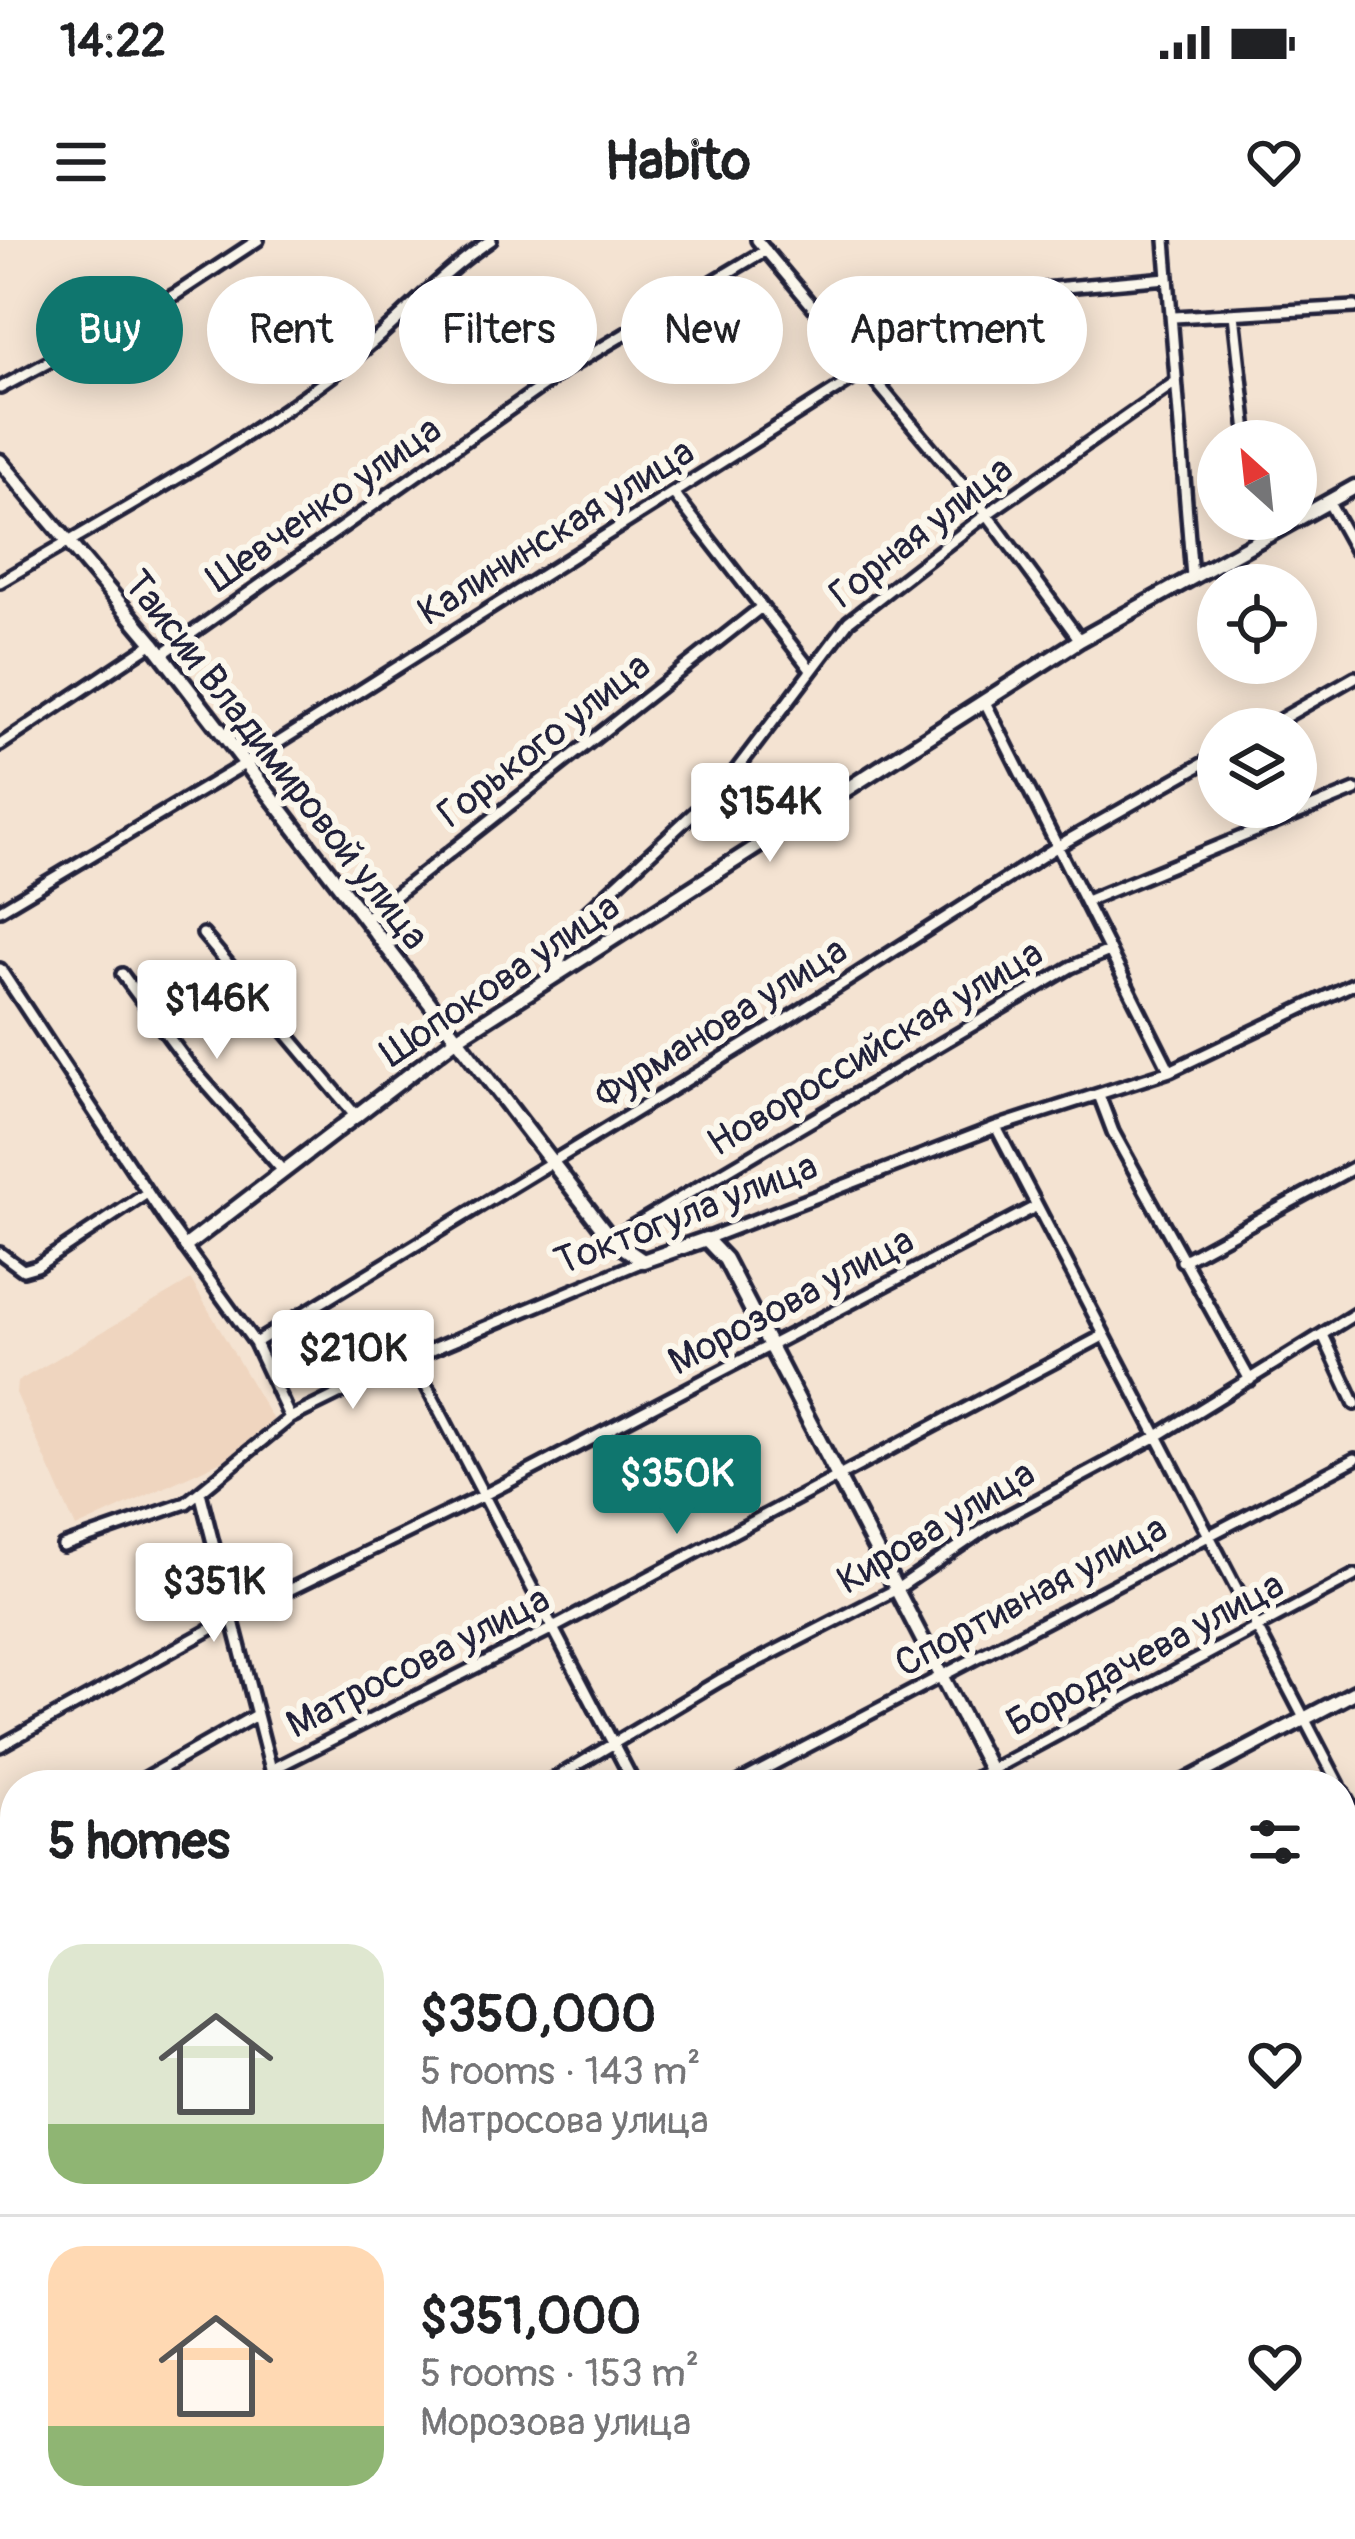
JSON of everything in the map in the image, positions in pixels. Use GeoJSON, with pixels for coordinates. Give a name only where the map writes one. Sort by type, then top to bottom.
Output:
{"type":"FeatureCollection","features":[{"type":"Feature","properties":{"kind":"street"},"geometry":{"type":"LineString","coordinates":[[0,388],[176,294],[258,240]]}},
{"type":"Feature","properties":{"kind":"street"},"geometry":{"type":"LineString","coordinates":[[0,582],[243,438],[340,370],[457,262],[491,240]]}},
{"type":"Feature","properties":{"kind":"street"},"geometry":{"type":"LineString","coordinates":[[757,240],[807,298]]}},
{"type":"Feature","properties":{"kind":"street"},"geometry":{"type":"LineString","coordinates":[[1165,240],[1192,578]]}},
{"type":"Feature","properties":{"kind":"street","name":"Шевченко улица"},"geometry":{"type":"LineString","coordinates":[[0,746],[157,649],[568,368],[766,250]]}},
{"type":"Feature","properties":{"kind":"street","name":"Калининская улица"},"geometry":{"type":"LineString","coordinates":[[1087,285],[1167,278]]}},
{"type":"Feature","properties":{"kind":"street"},"geometry":{"type":"LineString","coordinates":[[1174,317],[1355,307]]}},
{"type":"Feature","properties":{"kind":"street"},"geometry":{"type":"LineString","coordinates":[[1234,314],[1246,420]]}},
{"type":"Feature","properties":{"kind":"street","name":"Горная улица"},"geometry":{"type":"LineString","coordinates":[[554,978],[571,927],[728,781],[849,621],[988,514],[1174,383]]}},
{"type":"Feature","properties":{"kind":"street","name":"Калининская улица"},"geometry":{"type":"LineString","coordinates":[[0,910],[243,765],[842,384]]}},
{"type":"Feature","properties":{"kind":"street"},"geometry":{"type":"LineString","coordinates":[[879,384],[988,514],[1080,640]]}},
{"type":"Feature","properties":{"kind":"street","name":"Таисии Владимировой улица"},"geometry":{"type":"LineString","coordinates":[[0,461],[157,649],[611,1239],[643,1261]]}},
{"type":"Feature","properties":{"kind":"street","name":"Шопокова улица"},"geometry":{"type":"LineString","coordinates":[[1317,510],[1355,487]]}},
{"type":"Feature","properties":{"kind":"street"},"geometry":{"type":"LineString","coordinates":[[674,494],[812,670]]}},
{"type":"Feature","properties":{"kind":"street"},"geometry":{"type":"LineString","coordinates":[[1329,503],[1355,550]]}},
{"type":"Feature","properties":{"kind":"street","name":"Шопокова улица"},"geometry":{"type":"LineString","coordinates":[[186,1246],[457,1039],[1080,640],[1261,540]]}},
{"type":"Feature","properties":{"kind":"street","name":"Горького улица"},"geometry":{"type":"LineString","coordinates":[[364,919],[760,608]]}},
{"type":"Feature","properties":{"kind":"street"},"geometry":{"type":"LineString","coordinates":[[1301,708],[1355,677]]}},
{"type":"Feature","properties":{"kind":"street"},"geometry":{"type":"LineString","coordinates":[[986,702],[1170,1071]]}},
{"type":"Feature","properties":{"kind":"street","name":"Фурманова улица"},"geometry":{"type":"LineString","coordinates":[[255,1342],[552,1164],[1058,846],[1197,767]]}},
{"type":"Feature","properties":{"kind":"street"},"geometry":{"type":"LineString","coordinates":[[1086,901],[1355,790]]}},
{"type":"Feature","properties":{"kind":"street"},"geometry":{"type":"LineString","coordinates":[[203,934],[357,1117]]}},
{"type":"Feature","properties":{"kind":"street","name":"Новороссийская улица"},"geometry":{"type":"LineString","coordinates":[[611,1239],[1071,967],[1109,951]]}},
{"type":"Feature","properties":{"kind":"street"},"geometry":{"type":"LineString","coordinates":[[0,969],[165,1219],[255,1342],[290,1418]]}},
{"type":"Feature","properties":{"kind":"street"},"geometry":{"type":"LineString","coordinates":[[122,974],[187,1062],[284,1172]]}},
{"type":"Feature","properties":{"kind":"street","name":"Токтогула улица"},"geometry":{"type":"LineString","coordinates":[[63,1546],[186,1503],[290,1418],[412,1358],[643,1261],[996,1127],[1170,1071],[1355,983]]}},
{"type":"Feature","properties":{"kind":"street"},"geometry":{"type":"LineString","coordinates":[[1099,1095],[1113,1132],[1250,1380]]}},
{"type":"Feature","properties":{"kind":"street"},"geometry":{"type":"LineString","coordinates":[[996,1127],[1331,1770]]}},
{"type":"Feature","properties":{"kind":"street"},"geometry":{"type":"LineString","coordinates":[[1183,1261],[1355,1167]]}},
{"type":"Feature","properties":{"kind":"street"},"geometry":{"type":"LineString","coordinates":[[0,1253],[23,1270],[37,1266],[147,1192]]}},
{"type":"Feature","properties":{"kind":"street","name":"Морозова улица"},"geometry":{"type":"LineString","coordinates":[[0,1746],[231,1618],[484,1495],[1035,1208]]}},
{"type":"Feature","properties":{"kind":"street"},"geometry":{"type":"LineString","coordinates":[[706,1238],[725,1259],[990,1770]]}},
{"type":"Feature","properties":{"kind":"street","name":"Кирова улица"},"geometry":{"type":"LineString","coordinates":[[570,1770],[720,1681],[897,1589],[989,1526],[1159,1435],[1355,1314]]}},
{"type":"Feature","properties":{"kind":"street"},"geometry":{"type":"LineString","coordinates":[[1323,1334],[1355,1404]]}},
{"type":"Feature","properties":{"kind":"street","name":"Матросова улица"},"geometry":{"type":"LineString","coordinates":[[271,1769],[555,1627],[1101,1336]]}},
{"type":"Feature","properties":{"kind":"street"},"geometry":{"type":"LineString","coordinates":[[412,1358],[627,1770]]}},
{"type":"Feature","properties":{"kind":"street","name":"Спортивная улица"},"geometry":{"type":"LineString","coordinates":[[763,1770],[1355,1459]]}},
{"type":"Feature","properties":{"kind":"street"},"geometry":{"type":"LineString","coordinates":[[200,1492],[271,1769]]}},
{"type":"Feature","properties":{"kind":"street","name":"Бородачева улица"},"geometry":{"type":"LineString","coordinates":[[993,1770],[1355,1575]]}},
{"type":"Feature","properties":{"kind":"street"},"geometry":{"type":"LineString","coordinates":[[1208,1770],[1355,1692]]}},
{"type":"Feature","properties":{"kind":"street"},"geometry":{"type":"LineString","coordinates":[[159,1770],[256,1715]]}},
{"type":"Feature","properties":{"kind":"shaded area"},"geometry":{"type":"Polygon","coordinates":[[[191,1280],[273,1420],[228,1458],[76,1528],[16,1393],[17,1382],[191,1280]]]}}]}
